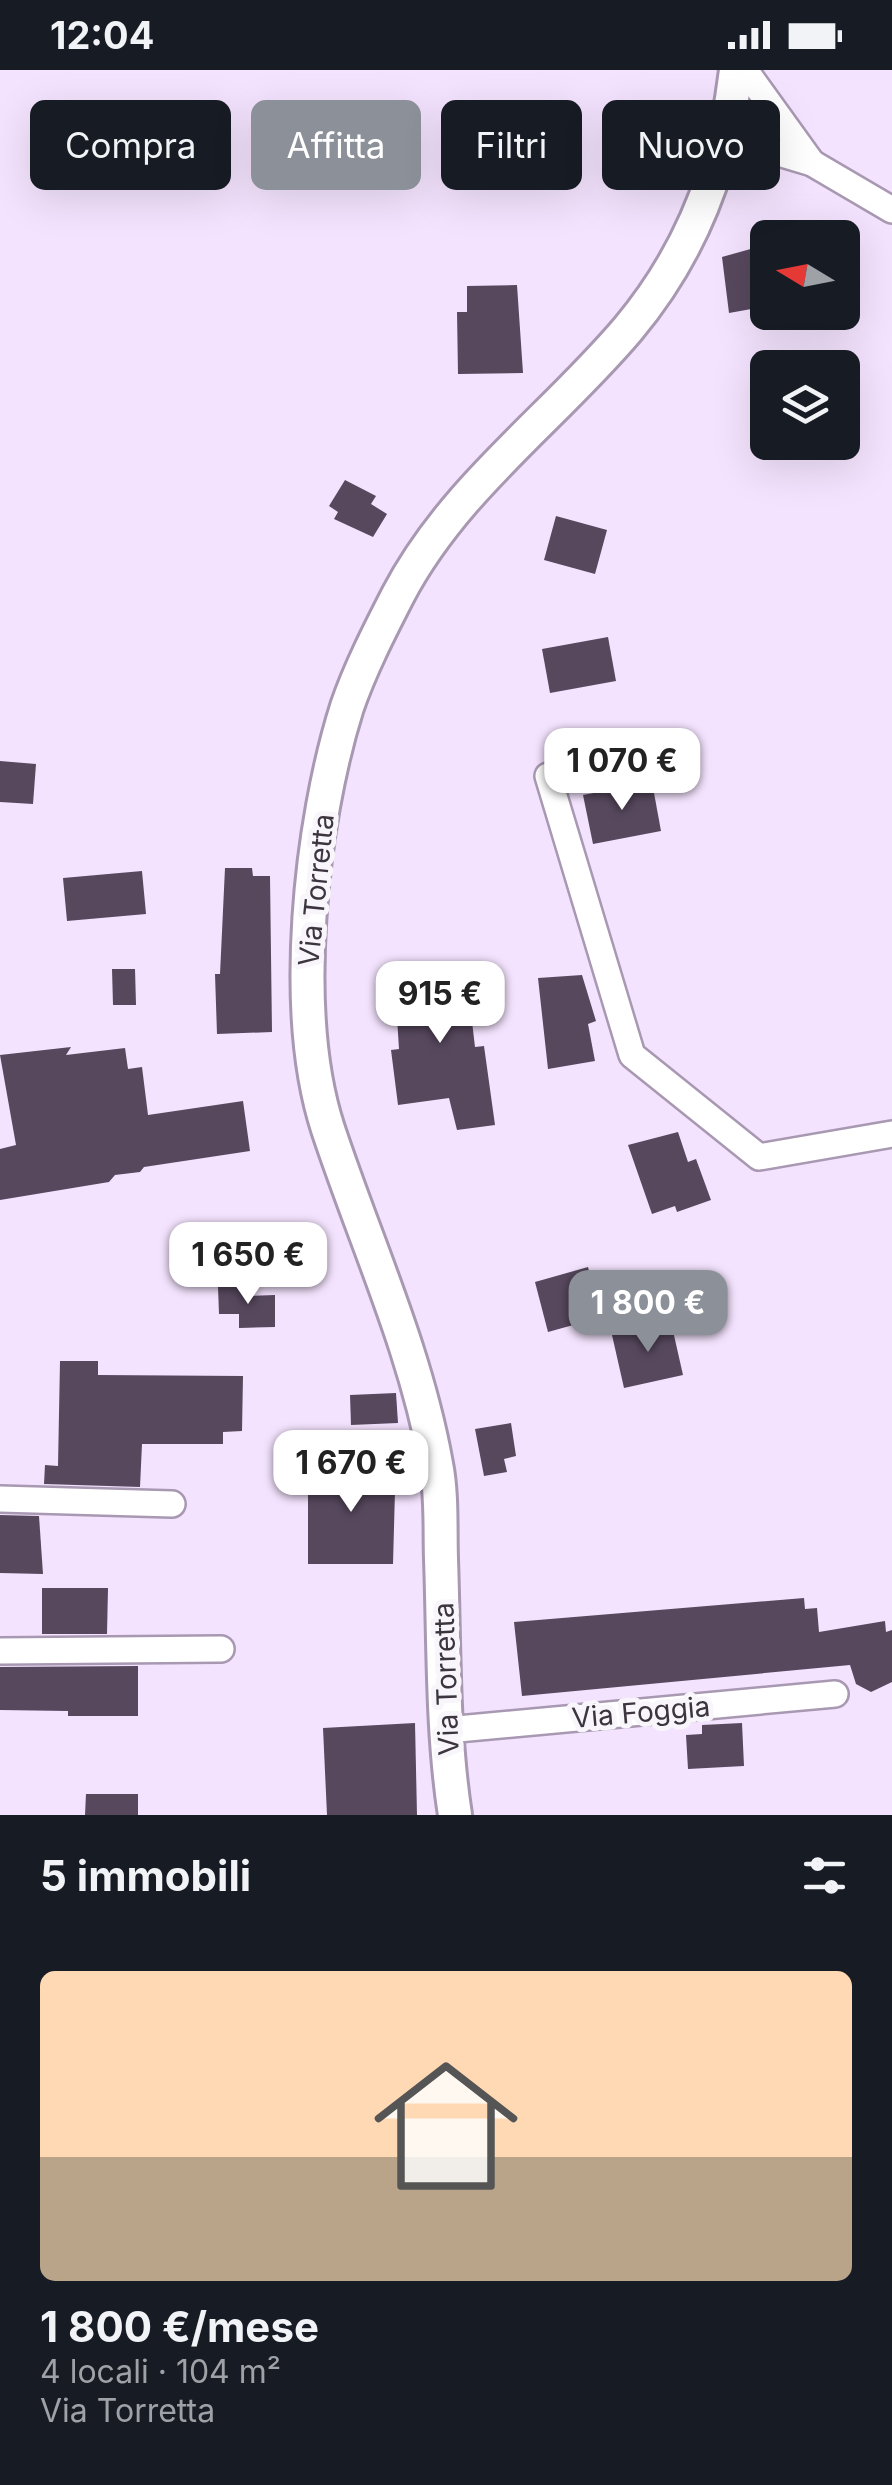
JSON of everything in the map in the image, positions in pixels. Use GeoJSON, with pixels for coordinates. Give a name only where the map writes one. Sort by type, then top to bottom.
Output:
{"type":"FeatureCollection","features":[{"type":"Feature","properties":{"kind":"street","name":"Via Torretta"},"geometry":{"type":"LineString","coordinates":[[731,100],[736,70]]}},
{"type":"Feature","properties":{"kind":"street"},"geometry":{"type":"LineString","coordinates":[[745,70],[812,163]]}},
{"type":"Feature","properties":{"kind":"street"},"geometry":{"type":"LineString","coordinates":[[780,153],[812,163],[892,210]]}},
{"type":"Feature","properties":{"kind":"street","name":"Via Torretta"},"geometry":{"type":"LineString","coordinates":[[455,1815],[435,1455],[424,1403],[381,1269],[328,1127],[307,1025],[307,975],[322,819],[348,703],[400,590],[440,528],[477,484],[628,329],[669,271],[698,218],[707,190]]}},
{"type":"Feature","properties":{"kind":"street"},"geometry":{"type":"LineString","coordinates":[[548,776],[632,1055],[759,1157],[892,1134]]}},
{"type":"Feature","properties":{"kind":"street"},"geometry":{"type":"LineString","coordinates":[[0,1499],[172,1504]]}},
{"type":"Feature","properties":{"kind":"street"},"geometry":{"type":"LineString","coordinates":[[0,1650],[221,1649]]}},
{"type":"Feature","properties":{"kind":"street","name":"Via Foggia"},"geometry":{"type":"LineString","coordinates":[[448,1730],[835,1694]]}},
{"type":"Feature","properties":{"kind":"building"},"geometry":{"type":"Polygon","coordinates":[[[750,249],[750,309],[729,313],[722,257],[750,249]]]}},
{"type":"Feature","properties":{"kind":"building"},"geometry":{"type":"Polygon","coordinates":[[[517,285],[523,373],[458,374],[457,312],[467,312],[467,286],[517,285]]]}},
{"type":"Feature","properties":{"kind":"building"},"geometry":{"type":"Polygon","coordinates":[[[345,480],[376,496],[371,504],[387,514],[373,537],[334,519],[338,512],[329,506],[345,480]]]}},
{"type":"Feature","properties":{"kind":"building"},"geometry":{"type":"Polygon","coordinates":[[[556,516],[607,530],[595,574],[544,560],[556,516]]]}},
{"type":"Feature","properties":{"kind":"building"},"geometry":{"type":"Polygon","coordinates":[[[608,637],[616,681],[550,693],[542,649],[608,637]]]}},
{"type":"Feature","properties":{"kind":"building"},"geometry":{"type":"Polygon","coordinates":[[[0,761],[36,764],[33,804],[0,802],[0,761]]]}},
{"type":"Feature","properties":{"kind":"building"},"geometry":{"type":"Polygon","coordinates":[[[652,782],[661,831],[593,844],[583,795],[652,782]]]}},
{"type":"Feature","properties":{"kind":"building"},"geometry":{"type":"Polygon","coordinates":[[[225,868],[252,868],[253,876],[270,876],[272,1032],[217,1034],[215,974],[220,974],[225,868]]]}},
{"type":"Feature","properties":{"kind":"building"},"geometry":{"type":"Polygon","coordinates":[[[142,871],[146,914],[67,921],[63,878],[142,871]]]}},
{"type":"Feature","properties":{"kind":"building"},"geometry":{"type":"Polygon","coordinates":[[[441,965],[442,973],[466,970],[475,1047],[484,1046],[495,1125],[457,1130],[449,1098],[398,1105],[391,1050],[399,1049],[394,970],[441,965]]]}},
{"type":"Feature","properties":{"kind":"building"},"geometry":{"type":"Polygon","coordinates":[[[112,969],[135,969],[136,1005],[113,1005],[112,969]]]}},
{"type":"Feature","properties":{"kind":"building"},"geometry":{"type":"Polygon","coordinates":[[[582,975],[596,1021],[588,1024],[595,1061],[548,1069],[538,978],[582,975]]]}},
{"type":"Feature","properties":{"kind":"building"},"geometry":{"type":"Polygon","coordinates":[[[71,1047],[66,1055],[125,1048],[128,1069],[142,1067],[148,1115],[243,1101],[250,1151],[144,1167],[140,1172],[115,1175],[109,1182],[0,1200],[0,1149],[16,1145],[0,1055],[71,1047]]]}},
{"type":"Feature","properties":{"kind":"building"},"geometry":{"type":"Polygon","coordinates":[[[678,1132],[688,1162],[696,1159],[711,1200],[677,1212],[675,1206],[652,1214],[628,1145],[678,1132]]]}},
{"type":"Feature","properties":{"kind":"building"},"geometry":{"type":"Polygon","coordinates":[[[588,1267],[602,1317],[548,1332],[535,1282],[588,1267]]]}},
{"type":"Feature","properties":{"kind":"building"},"geometry":{"type":"Polygon","coordinates":[[[218,1287],[248,1287],[248,1296],[275,1295],[275,1327],[239,1328],[239,1314],[219,1314],[218,1287]]]}},
{"type":"Feature","properties":{"kind":"building"},"geometry":{"type":"Polygon","coordinates":[[[671,1322],[683,1375],[624,1388],[612,1335],[671,1322]]]}},
{"type":"Feature","properties":{"kind":"building"},"geometry":{"type":"Polygon","coordinates":[[[60,1361],[98,1361],[98,1375],[243,1376],[242,1431],[223,1432],[223,1444],[142,1444],[140,1487],[44,1484],[45,1465],[58,1466],[60,1361]]]}},
{"type":"Feature","properties":{"kind":"building"},"geometry":{"type":"Polygon","coordinates":[[[396,1393],[398,1423],[351,1425],[350,1395],[396,1393]]]}},
{"type":"Feature","properties":{"kind":"building"},"geometry":{"type":"Polygon","coordinates":[[[511,1423],[516,1456],[504,1459],[507,1472],[484,1476],[475,1429],[511,1423]]]}},
{"type":"Feature","properties":{"kind":"building"},"geometry":{"type":"Polygon","coordinates":[[[313,1464],[387,1465],[387,1491],[395,1491],[393,1564],[308,1564],[308,1488],[312,1488],[313,1464]]]}},
{"type":"Feature","properties":{"kind":"building"},"geometry":{"type":"Polygon","coordinates":[[[0,1515],[39,1516],[43,1574],[0,1573],[0,1515]]]}},
{"type":"Feature","properties":{"kind":"building"},"geometry":{"type":"Polygon","coordinates":[[[42,1588],[108,1588],[107,1634],[42,1634],[42,1588]]]}},
{"type":"Feature","properties":{"kind":"building"},"geometry":{"type":"Polygon","coordinates":[[[804,1598],[805,1609],[817,1608],[819,1632],[885,1621],[886,1632],[892,1630],[892,1682],[871,1692],[856,1684],[850,1665],[522,1696],[514,1622],[804,1598]]]}},
{"type":"Feature","properties":{"kind":"building"},"geometry":{"type":"Polygon","coordinates":[[[138,1666],[138,1716],[68,1716],[68,1711],[0,1710],[0,1667],[138,1666]]]}},
{"type":"Feature","properties":{"kind":"building"},"geometry":{"type":"Polygon","coordinates":[[[415,1723],[417,1815],[327,1815],[323,1728],[415,1723]]]}},
{"type":"Feature","properties":{"kind":"building"},"geometry":{"type":"Polygon","coordinates":[[[742,1723],[744,1766],[688,1769],[686,1735],[702,1734],[702,1725],[742,1723]]]}},
{"type":"Feature","properties":{"kind":"building"},"geometry":{"type":"Polygon","coordinates":[[[86,1794],[138,1794],[138,1815],[85,1815],[86,1794]]]}}]}
